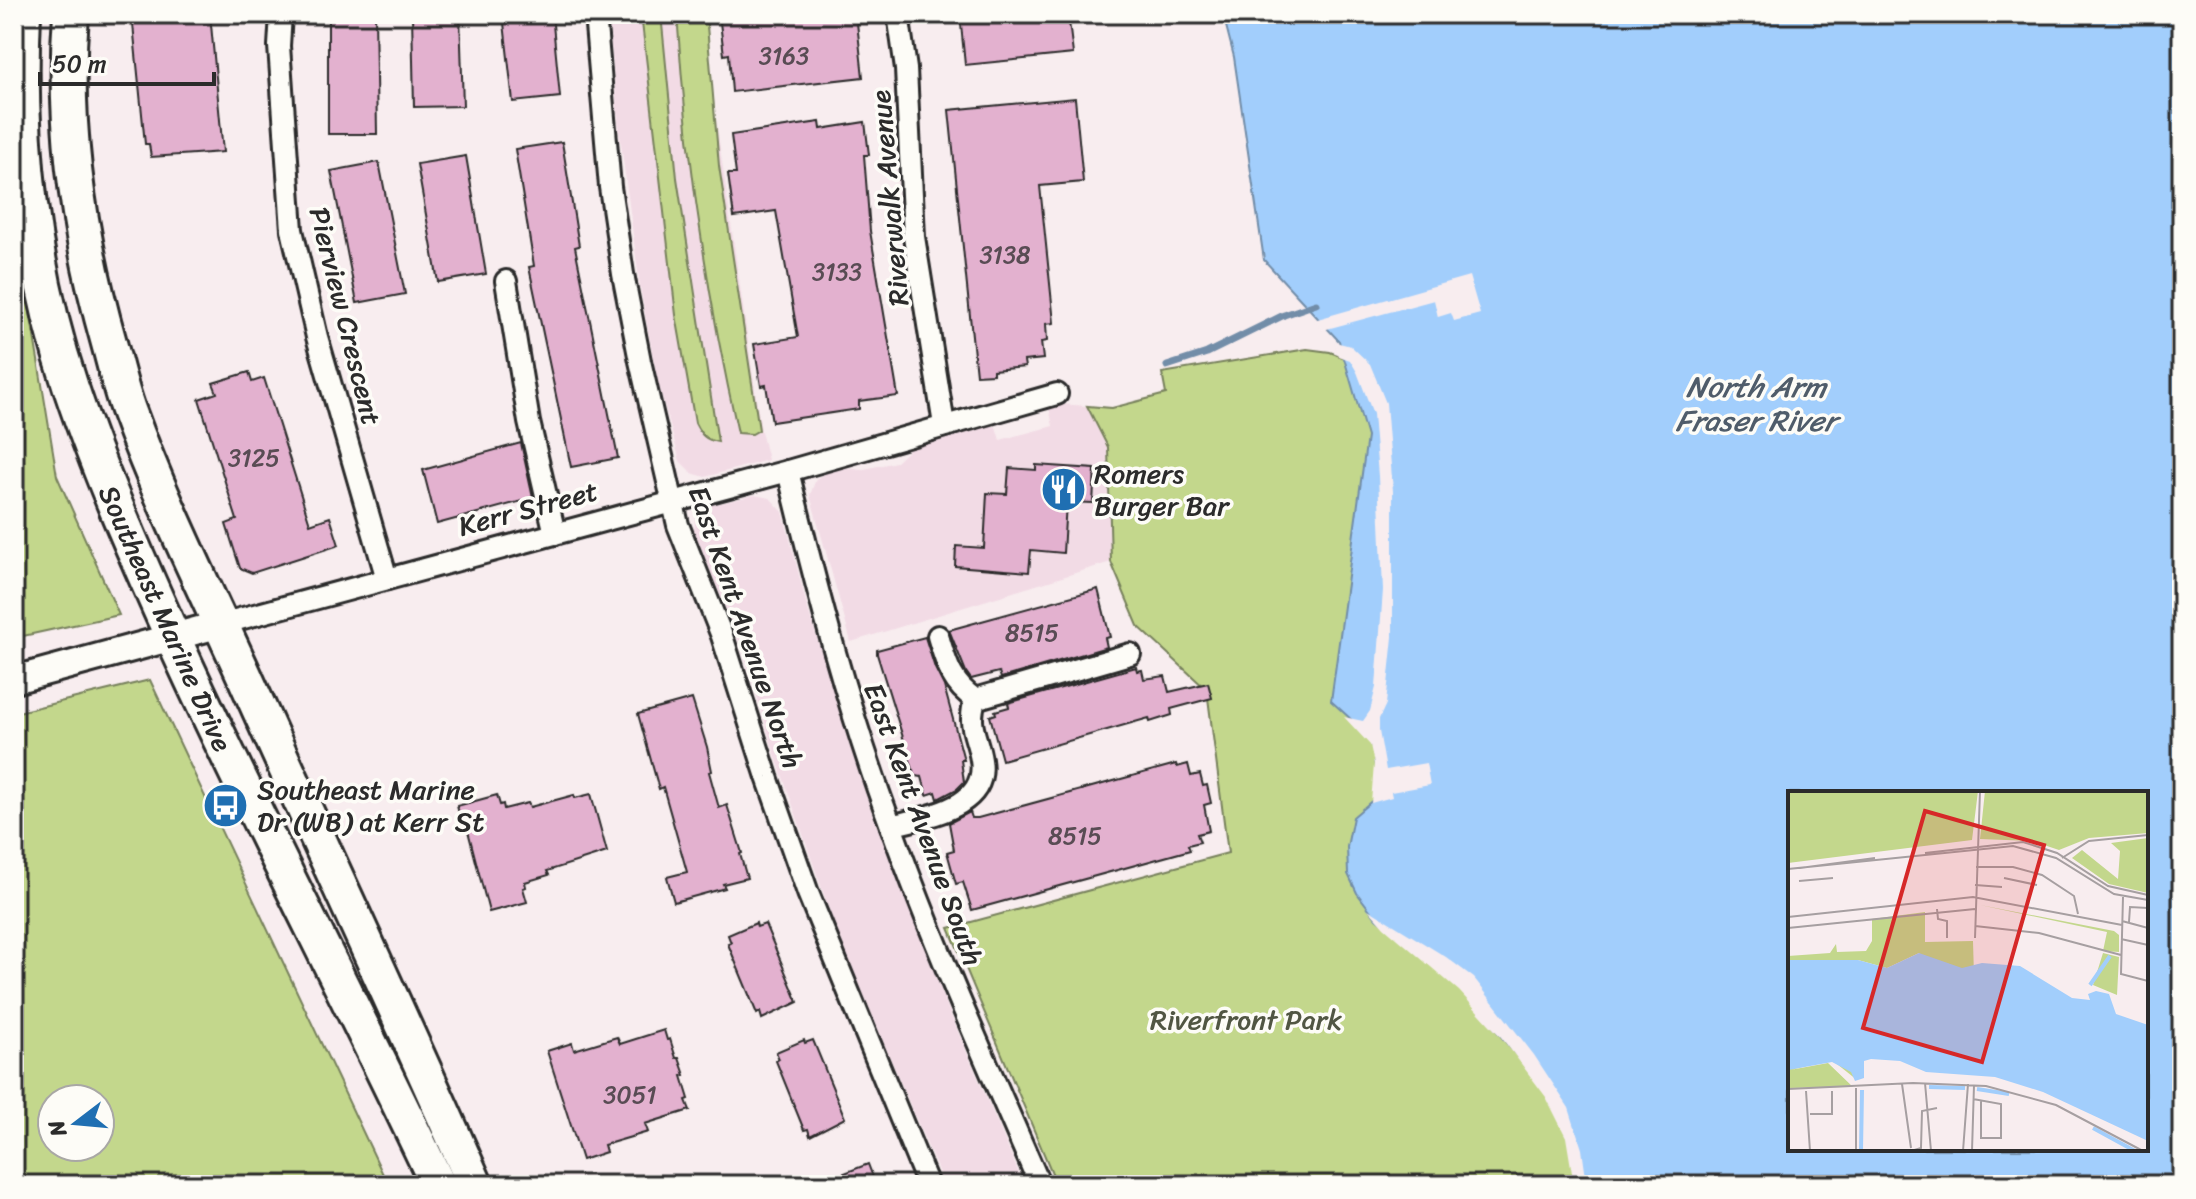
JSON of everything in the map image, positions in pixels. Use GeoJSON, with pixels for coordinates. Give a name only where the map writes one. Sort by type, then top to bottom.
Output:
{"type":"FeatureCollection","features":[{"type":"Feature","properties":{"kind":"main road","name":"Southeast Marine Drive"},"geometry":{"type":"LineString","coordinates":[[23,14],[21,100],[29,200],[46,296],[70,384],[100,471],[256,818],[438,1185]]}},
{"type":"Feature","properties":{"kind":"main road","name":"Southeast Marine Drive"},"geometry":{"type":"LineString","coordinates":[[71,14],[68,88],[73,155],[92,282],[127,407],[161,495],[408,1030],[475,1185]]}},
{"type":"Feature","properties":{"kind":"street","name":"Pierview Crescent"},"geometry":{"type":"LineString","coordinates":[[281,14],[279,46],[292,230],[317,337],[387,579]]}},
{"type":"Feature","properties":{"kind":"street","name":"East Kent Avenue North"},"geometry":{"type":"LineString","coordinates":[[595,14],[610,187],[623,274],[640,361],[683,542],[722,636],[808,893],[928,1185]]}},
{"type":"Feature","properties":{"kind":"street","name":"Riverwalk Avenue"},"geometry":{"type":"LineString","coordinates":[[898,14],[906,69],[914,237],[944,425]]}},
{"type":"Feature","properties":{"kind":"street"},"geometry":{"type":"LineString","coordinates":[[506,281],[529,422],[555,534]]}},
{"type":"Feature","properties":{"kind":"street","name":"Kerr Street"},"geometry":{"type":"LineString","coordinates":[[14,680],[788,471],[1057,394]]}},
{"type":"Feature","properties":{"kind":"street","name":"East Kent Avenue South"},"geometry":{"type":"LineString","coordinates":[[788,471],[851,711],[891,826],[945,968],[1040,1185]]}},
{"type":"Feature","properties":{"kind":"street"},"geometry":{"type":"LineString","coordinates":[[938,636],[949,672],[962,691],[975,699],[1130,654]]}},
{"type":"Feature","properties":{"kind":"street"},"geometry":{"type":"LineString","coordinates":[[891,826],[943,811],[974,793],[982,777],[981,758],[973,737],[971,714],[975,699]]}},
{"type":"Feature","properties":{"kind":"shaded area"},"geometry":{"type":"Polygon","coordinates":[[[608,14],[706,14],[715,113],[761,431],[768,460],[705,477],[692,473],[680,461],[657,379],[640,287],[619,129],[608,14]]]}},
{"type":"Feature","properties":{"kind":"shaded area"},"geometry":{"type":"Polygon","coordinates":[[[1060,404],[1087,406],[1108,447],[1111,562],[851,642],[810,495],[816,479],[832,469],[860,470],[896,462],[911,448],[960,435],[985,424],[996,427],[1000,440],[1053,426],[1049,408],[1060,404]]]}},
{"type":"Feature","properties":{"kind":"shaded area"},"geometry":{"type":"Polygon","coordinates":[[[754,495],[770,498],[783,512],[807,606],[871,810],[950,1013],[1024,1185],[944,1185],[837,932],[773,749],[742,648],[694,531],[695,520],[705,507],[754,495]]]}},
{"type":"Feature","properties":{"kind":"green space"},"geometry":{"type":"Polygon","coordinates":[[[641,14],[661,14],[677,178],[718,442],[704,436],[695,423],[676,315],[641,14]]]}},
{"type":"Feature","properties":{"kind":"green space"},"geometry":{"type":"Polygon","coordinates":[[[677,14],[706,14],[719,166],[759,430],[752,434],[738,433],[717,329],[692,172],[677,14]]]}},
{"type":"Feature","properties":{"kind":"green space"},"geometry":{"type":"Polygon","coordinates":[[[14,214],[57,476],[119,615],[14,638],[14,214]]]}},
{"type":"Feature","properties":{"kind":"green space","name":"Riverfront Park"},"geometry":{"type":"Polygon","coordinates":[[[1307,349],[1330,352],[1350,360],[1373,414],[1368,734],[1376,753],[1375,798],[1371,803],[1462,988],[1547,1093],[1570,1135],[1578,1185],[1057,1185],[949,928],[1228,853],[1207,690],[1138,626],[1111,562],[1108,447],[1087,406],[1112,408],[1166,394],[1162,373],[1307,349]]]}},
{"type":"Feature","properties":{"kind":"green space"},"geometry":{"type":"Polygon","coordinates":[[[150,680],[388,1185],[14,1185],[14,713],[150,680]]]}},
{"type":"Feature","properties":{"kind":"water","name":"North Arm Fraser River"},"geometry":{"type":"Polygon","coordinates":[[[1223,14],[2182,14],[2182,1185],[1578,1185],[1570,1135],[1547,1093],[1462,988],[1376,918],[1357,893],[1348,874],[1347,847],[1353,817],[1375,798],[1375,763],[1365,733],[1331,701],[1367,437],[1339,341],[1264,260],[1234,57],[1223,14]]]}},
{"type":"Feature","properties":{"kind":"pier"},"geometry":{"type":"Polygon","coordinates":[[[1469,276],[1480,314],[1454,321],[1451,313],[1438,317],[1434,300],[1323,330],[1314,320],[1469,276]]]}},
{"type":"Feature","properties":{"kind":"pier"},"geometry":{"type":"Polygon","coordinates":[[[1335,342],[1351,346],[1370,364],[1386,403],[1393,491],[1393,637],[1386,704],[1379,719],[1379,731],[1386,770],[1426,763],[1430,785],[1391,792],[1392,797],[1371,803],[1374,764],[1370,745],[1344,717],[1363,721],[1370,711],[1376,687],[1383,590],[1378,476],[1373,414],[1357,372],[1350,360],[1339,356],[1335,342]]]}},
{"type":"Feature","properties":{"kind":"pier"},"geometry":{"type":"Polygon","coordinates":[[[1368,909],[1474,978],[1534,1055],[1569,1108],[1582,1149],[1587,1185],[1574,1185],[1566,1137],[1546,1097],[1501,1037],[1459,991],[1384,927],[1368,909]]]}},
{"type":"Feature","properties":{"kind":"building"},"geometry":{"type":"Polygon","coordinates":[[[132,14],[210,14],[223,152],[151,157],[149,144],[145,144],[132,14]]]}},
{"type":"Feature","properties":{"kind":"building"},"geometry":{"type":"Polygon","coordinates":[[[328,14],[375,14],[377,134],[328,134],[328,14]]]}},
{"type":"Feature","properties":{"kind":"building"},"geometry":{"type":"Polygon","coordinates":[[[412,14],[460,14],[463,106],[414,107],[412,14]]]}},
{"type":"Feature","properties":{"kind":"building"},"geometry":{"type":"Polygon","coordinates":[[[503,14],[552,14],[560,97],[513,102],[503,14]]]}},
{"type":"Feature","properties":{"kind":"building"},"geometry":{"type":"Polygon","coordinates":[[[719,14],[856,14],[863,77],[732,92],[729,54],[724,55],[719,14]]]}},
{"type":"Feature","properties":{"kind":"building"},"geometry":{"type":"Polygon","coordinates":[[[960,14],[1068,14],[1073,54],[965,65],[960,14]]]}},
{"type":"Feature","properties":{"kind":"building"},"geometry":{"type":"Polygon","coordinates":[[[1075,98],[1083,182],[1040,186],[1054,323],[1046,324],[1047,341],[1041,342],[1043,359],[1024,361],[1025,367],[976,375],[949,110],[1075,98]]]}},
{"type":"Feature","properties":{"kind":"building"},"geometry":{"type":"Polygon","coordinates":[[[820,122],[821,129],[865,122],[869,155],[864,155],[870,231],[898,396],[859,401],[859,409],[772,422],[766,385],[761,386],[754,344],[798,337],[776,211],[734,217],[728,174],[736,174],[731,135],[820,122]]]}},
{"type":"Feature","properties":{"kind":"building"},"geometry":{"type":"Polygon","coordinates":[[[562,142],[579,246],[575,247],[618,458],[571,467],[529,267],[534,266],[515,149],[562,142]]]}},
{"type":"Feature","properties":{"kind":"building"},"geometry":{"type":"Polygon","coordinates":[[[466,156],[486,274],[438,282],[417,164],[466,156]]]}},
{"type":"Feature","properties":{"kind":"building"},"geometry":{"type":"Polygon","coordinates":[[[379,162],[405,294],[357,303],[331,171],[379,162]]]}},
{"type":"Feature","properties":{"kind":"building"},"geometry":{"type":"Polygon","coordinates":[[[249,372],[252,382],[264,378],[310,524],[330,517],[339,545],[252,573],[240,568],[226,524],[237,520],[199,399],[217,393],[213,383],[249,372]]]}},
{"type":"Feature","properties":{"kind":"building"},"geometry":{"type":"Polygon","coordinates":[[[521,443],[533,498],[437,524],[423,470],[521,443]]]}},
{"type":"Feature","properties":{"kind":"building"},"geometry":{"type":"Polygon","coordinates":[[[1036,465],[1095,469],[1093,503],[1066,502],[1063,553],[1031,550],[1029,572],[955,566],[956,546],[984,548],[987,493],[1007,494],[1009,468],[1036,470],[1036,465]]]}},
{"type":"Feature","properties":{"kind":"building"},"geometry":{"type":"Polygon","coordinates":[[[1098,589],[1110,637],[1105,638],[1107,647],[1001,678],[999,672],[971,679],[966,672],[949,630],[1098,589]]]}},
{"type":"Feature","properties":{"kind":"building"},"geometry":{"type":"Polygon","coordinates":[[[925,637],[944,686],[964,760],[961,760],[964,782],[938,799],[936,792],[927,795],[922,777],[915,776],[877,654],[877,650],[925,637]]]}},
{"type":"Feature","properties":{"kind":"building"},"geometry":{"type":"Polygon","coordinates":[[[1136,667],[1137,671],[1142,670],[1144,679],[1165,676],[1169,692],[1208,683],[1212,698],[1171,709],[1172,715],[1150,722],[1149,718],[1002,760],[990,716],[996,714],[995,711],[1009,707],[1008,703],[1136,667]]]}},
{"type":"Feature","properties":{"kind":"building"},"geometry":{"type":"Polygon","coordinates":[[[692,699],[707,747],[712,771],[709,772],[719,808],[727,805],[747,878],[723,884],[725,888],[674,902],[667,877],[687,872],[638,714],[692,699]]]}},
{"type":"Feature","properties":{"kind":"building"},"geometry":{"type":"Polygon","coordinates":[[[1176,764],[1177,767],[1188,764],[1191,776],[1200,774],[1203,786],[1207,785],[1211,803],[1204,805],[1209,831],[1197,834],[1200,842],[1188,845],[1190,850],[972,910],[963,882],[956,884],[947,852],[954,850],[949,823],[970,812],[972,818],[978,818],[1176,764]]]}},
{"type":"Feature","properties":{"kind":"building"},"geometry":{"type":"Polygon","coordinates":[[[591,794],[607,852],[547,871],[549,875],[525,882],[526,887],[523,888],[527,902],[489,912],[467,827],[462,824],[457,806],[497,795],[504,809],[528,803],[530,807],[574,795],[575,798],[591,794]]]}},
{"type":"Feature","properties":{"kind":"building"},"geometry":{"type":"Polygon","coordinates":[[[756,923],[757,927],[765,924],[798,1002],[762,1019],[760,1012],[757,1014],[728,944],[731,943],[728,935],[756,923]]]}},
{"type":"Feature","properties":{"kind":"building"},"geometry":{"type":"Polygon","coordinates":[[[664,1030],[685,1075],[682,1076],[690,1110],[645,1124],[648,1132],[604,1145],[606,1152],[582,1160],[547,1051],[572,1043],[574,1050],[617,1037],[620,1044],[664,1030]]]}},
{"type":"Feature","properties":{"kind":"building"},"geometry":{"type":"Polygon","coordinates":[[[804,1040],[805,1043],[813,1040],[845,1118],[810,1136],[808,1129],[804,1130],[776,1061],[779,1059],[776,1052],[804,1040]]]}},
{"type":"Feature","properties":{"kind":"building"},"geometry":{"type":"Polygon","coordinates":[[[868,1164],[876,1185],[816,1184],[868,1164]]]}},
{"type":"Feature","properties":{"kind":"waterway"},"geometry":{"type":"LineString","coordinates":[[1167,366],[1207,353],[1284,315],[1316,304]]}},
{"type":"Feature","properties":{"kind":"place","name":"Romers Burger Bar"},"geometry":{"type":"Point","coordinates":[1063,489]}},
{"type":"Feature","properties":{"kind":"place","name":"Southeast Marine Dr (WB) at Kerr St"},"geometry":{"type":"Point","coordinates":[226,805]}}]}
